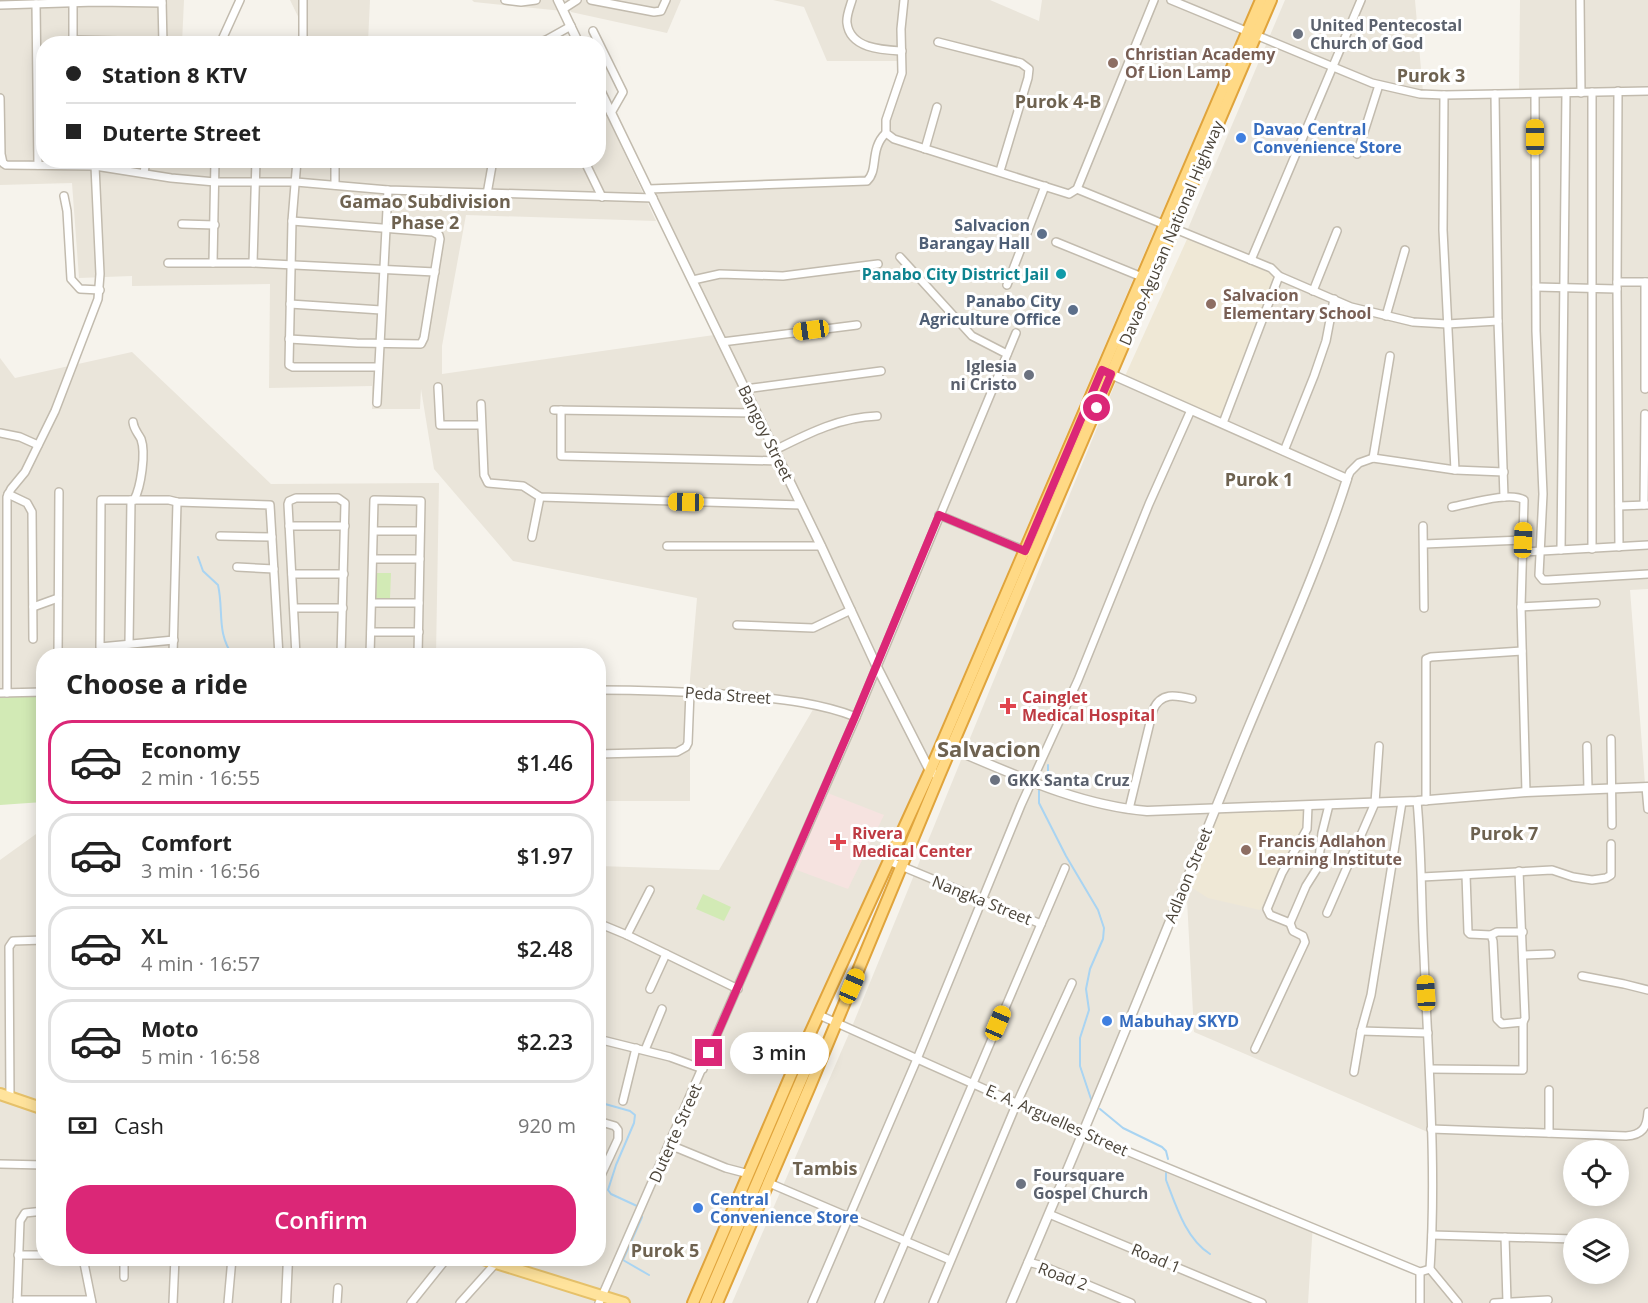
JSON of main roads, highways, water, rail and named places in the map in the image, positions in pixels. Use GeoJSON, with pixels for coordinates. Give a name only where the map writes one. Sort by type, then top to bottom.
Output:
{"type":"FeatureCollection","features":[{"type":"Feature","properties":{"kind":"highway","name":"Davao-Agusan National Highway"},"geometry":{"type":"LineString","coordinates":[[1252,34],[1261,0]]}},
{"type":"Feature","properties":{"kind":"highway","name":"Davao-Agusan National Highway"},"geometry":{"type":"LineString","coordinates":[[717,1303],[883,912],[946,746],[1252,34],[1271,0]]}},
{"type":"Feature","properties":{"kind":"highway","name":"Davao-Agusan National Highway"},"geometry":{"type":"LineString","coordinates":[[1137,302],[1142,277],[1169,226]]}},
{"type":"Feature","properties":{"kind":"highway","name":"Davao-Agusan National Highway"},"geometry":{"type":"LineString","coordinates":[[693,1303],[889,861],[935,774]]}},
{"type":"Feature","properties":{"kind":"highway"},"geometry":{"type":"LineString","coordinates":[[869,906],[883,912]]}},
{"type":"Feature","properties":{"kind":"highway","name":"Davao-Agusan National Highway"},"geometry":{"type":"LineString","coordinates":[[705,1303],[808,1064],[817,1019]]}},
{"type":"Feature","properties":{"kind":"highway","name":"Davao-Agusan National Highway"},"geometry":{"type":"LineString","coordinates":[[808,1064],[835,1027]]}},
{"type":"Feature","properties":{"kind":"main road"},"geometry":{"type":"LineString","coordinates":[[5,1096],[36,1106]]}},
{"type":"Feature","properties":{"kind":"main road"},"geometry":{"type":"LineString","coordinates":[[501,1266],[601,1300],[624,1303]]}},
{"type":"Feature","properties":{"kind":"waterway"},"geometry":{"type":"LineString","coordinates":[[198,557],[203,571],[218,585],[222,630],[229,648]]}},
{"type":"Feature","properties":{"kind":"waterway"},"geometry":{"type":"LineString","coordinates":[[1044,782],[1048,776],[1048,765]]}},
{"type":"Feature","properties":{"kind":"waterway"},"geometry":{"type":"LineString","coordinates":[[1039,789],[1039,803],[1066,856],[1098,910],[1104,928],[1103,939],[1090,969],[1086,989],[1089,1010],[1080,1038],[1080,1066],[1091,1099]]}},
{"type":"Feature","properties":{"kind":"waterway"},"geometry":{"type":"LineString","coordinates":[[606,1104],[630,1111],[635,1115],[608,1190],[611,1194],[637,1206]]}},
{"type":"Feature","properties":{"kind":"waterway"},"geometry":{"type":"LineString","coordinates":[[1100,1109],[1123,1128],[1162,1147],[1168,1159]]}},
{"type":"Feature","properties":{"kind":"waterway"},"geometry":{"type":"LineString","coordinates":[[1166,1173],[1166,1180],[1188,1231],[1194,1240],[1210,1254]]}},
{"type":"Feature","properties":{"kind":"waterway"},"geometry":{"type":"LineString","coordinates":[[642,1217],[623,1260],[649,1275]]}},
{"type":"Feature","properties":{"kind":"place","name":"United Pentecostal Church of God"},"geometry":{"type":"Point","coordinates":[1298,34]}},
{"type":"Feature","properties":{"kind":"place","name":"Christian Academy Of Lion Lamp"},"geometry":{"type":"Point","coordinates":[1113,63]}},
{"type":"Feature","properties":{"kind":"place","name":"Davao Central Convenience Store"},"geometry":{"type":"Point","coordinates":[1241,138]}},
{"type":"Feature","properties":{"kind":"place","name":"Salvacion Barangay Hall"},"geometry":{"type":"Point","coordinates":[1042,234]}},
{"type":"Feature","properties":{"kind":"place","name":"Panabo City District Jail"},"geometry":{"type":"Point","coordinates":[1061,274]}},
{"type":"Feature","properties":{"kind":"place","name":"Salvacion Elementary School"},"geometry":{"type":"Point","coordinates":[1211,304]}},
{"type":"Feature","properties":{"kind":"place","name":"Panabo City Agriculture Office"},"geometry":{"type":"Point","coordinates":[1073,310]}},
{"type":"Feature","properties":{"kind":"place","name":"Iglesia ni Cristo"},"geometry":{"type":"Point","coordinates":[1029,375]}},
{"type":"Feature","properties":{"kind":"place","name":"Cainglet Medical Hospital"},"geometry":{"type":"Point","coordinates":[1008,706]}},
{"type":"Feature","properties":{"kind":"place","name":"GKK Santa Cruz"},"geometry":{"type":"Point","coordinates":[995,780]}},
{"type":"Feature","properties":{"kind":"place","name":"Rivera Medical Center"},"geometry":{"type":"Point","coordinates":[838,842]}},
{"type":"Feature","properties":{"kind":"place","name":"Francis Adlahon Learning Institute"},"geometry":{"type":"Point","coordinates":[1246,850]}},
{"type":"Feature","properties":{"kind":"place","name":"Mabuhay SKYD"},"geometry":{"type":"Point","coordinates":[1107,1021]}},
{"type":"Feature","properties":{"kind":"place","name":"Foursquare Gospel Church"},"geometry":{"type":"Point","coordinates":[1021,1184]}},
{"type":"Feature","properties":{"kind":"place","name":"Central Convenience Store"},"geometry":{"type":"Point","coordinates":[698,1208]}},
{"type":"Feature","properties":{"kind":"district","name":"Purok 3"},"geometry":{"type":"Point","coordinates":[1431,75]}},
{"type":"Feature","properties":{"kind":"district","name":"Purok 4-B"},"geometry":{"type":"Point","coordinates":[1058,101]}},
{"type":"Feature","properties":{"kind":"district","name":"Gamao Subdivision Phase 2"},"geometry":{"type":"Point","coordinates":[425,211]}},
{"type":"Feature","properties":{"kind":"district","name":"Purok 1"},"geometry":{"type":"Point","coordinates":[1259,479]}},
{"type":"Feature","properties":{"kind":"district","name":"Salvacion"},"geometry":{"type":"Point","coordinates":[989,748]}},
{"type":"Feature","properties":{"kind":"district","name":"Purok 7"},"geometry":{"type":"Point","coordinates":[1504,833]}},
{"type":"Feature","properties":{"kind":"district","name":"Tambis"},"geometry":{"type":"Point","coordinates":[825,1168]}},
{"type":"Feature","properties":{"kind":"district","name":"Purok 5"},"geometry":{"type":"Point","coordinates":[665,1250]}}]}
